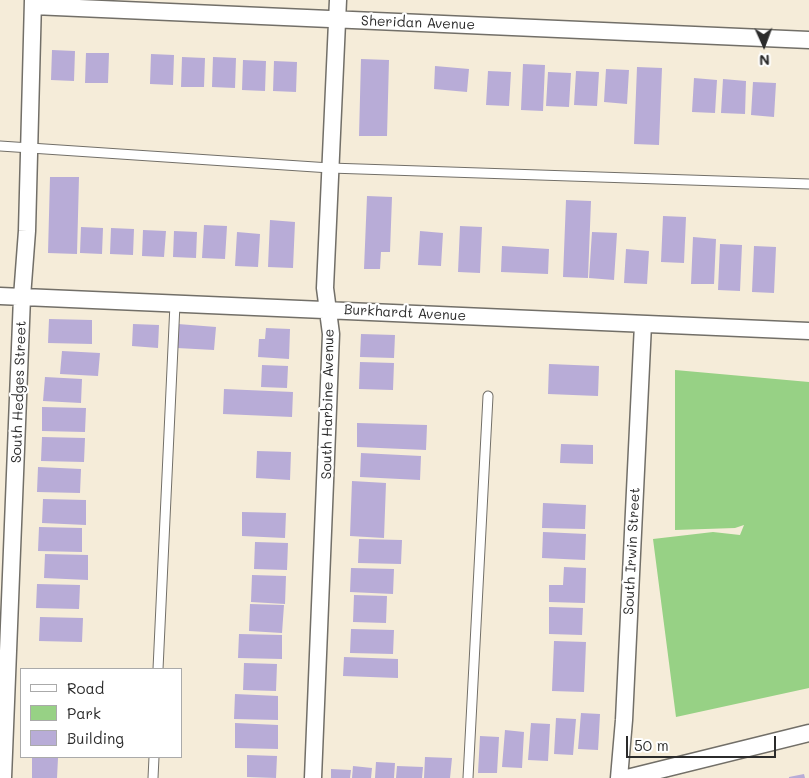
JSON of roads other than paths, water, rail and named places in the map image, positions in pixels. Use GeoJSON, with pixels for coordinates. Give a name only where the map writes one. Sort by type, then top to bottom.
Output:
{"type":"FeatureCollection","features":[{"type":"Feature","properties":{"kind":"street","name":"South Harbine Avenue"},"geometry":{"type":"LineString","coordinates":[[313,778],[332,334],[325,288],[338,0]]}},
{"type":"Feature","properties":{"kind":"street","name":"Sheridan Avenue"},"geometry":{"type":"LineString","coordinates":[[33,3],[338,20],[809,40]]}},
{"type":"Feature","properties":{"kind":"street","name":"South Hedges Street"},"geometry":{"type":"LineString","coordinates":[[2,772],[26,231],[33,3]]}},
{"type":"Feature","properties":{"kind":"street","name":"Burkhardt Avenue"},"geometry":{"type":"LineString","coordinates":[[0,296],[809,331]]}},
{"type":"Feature","properties":{"kind":"street","name":"South Irwin Street"},"geometry":{"type":"LineString","coordinates":[[619,778],[624,720],[642,324]]}},
{"type":"Feature","properties":{"kind":"street"},"geometry":{"type":"LineString","coordinates":[[627,778],[809,733]]}},
{"type":"Feature","properties":{"kind":"lane"},"geometry":{"type":"LineString","coordinates":[[0,146],[330,168],[809,184]]}},
{"type":"Feature","properties":{"kind":"lane"},"geometry":{"type":"LineString","coordinates":[[158,668],[175,304]]}},
{"type":"Feature","properties":{"kind":"lane"},"geometry":{"type":"LineString","coordinates":[[468,778],[488,396]]}},
{"type":"Feature","properties":{"kind":"lane"},"geometry":{"type":"LineString","coordinates":[[153,778],[154,758]]}}]}
